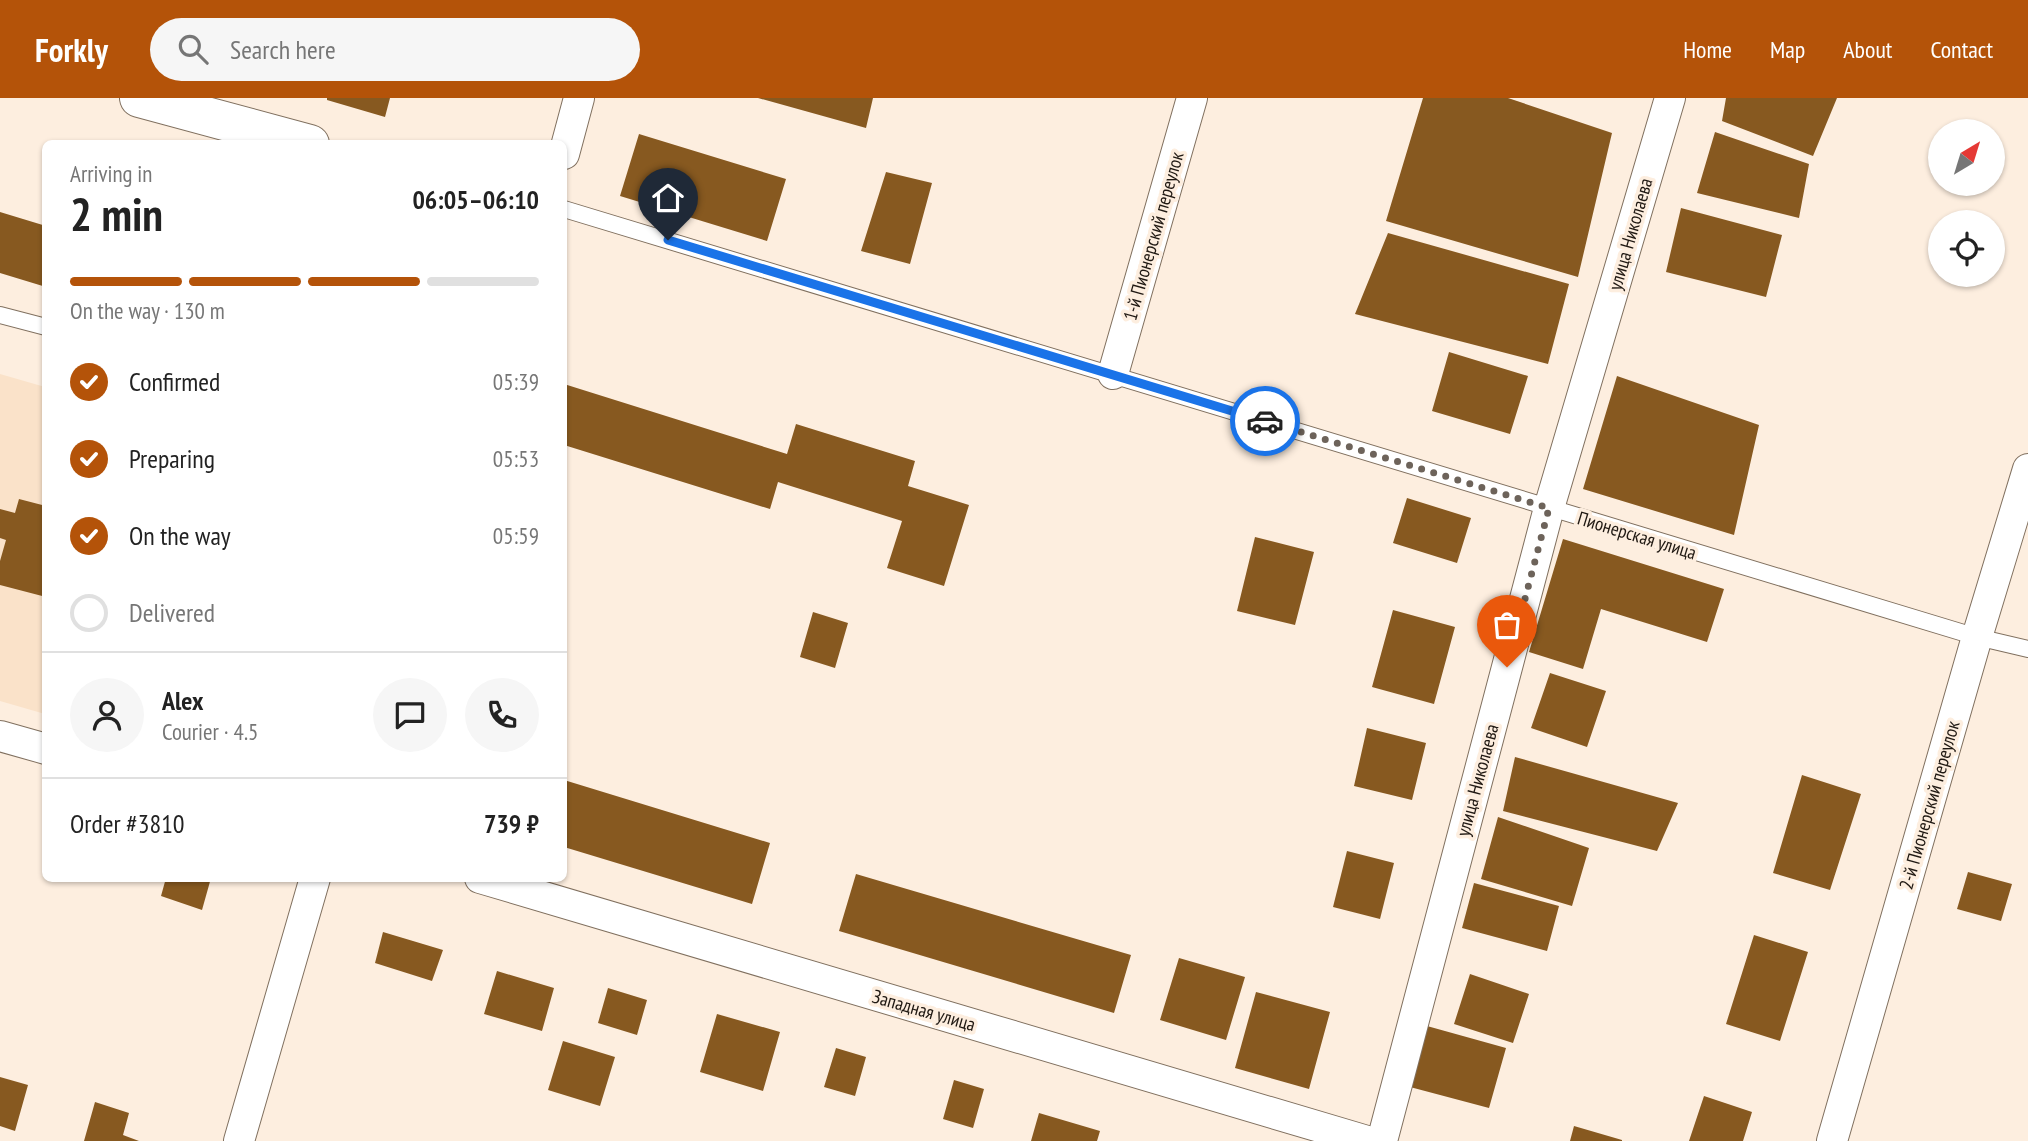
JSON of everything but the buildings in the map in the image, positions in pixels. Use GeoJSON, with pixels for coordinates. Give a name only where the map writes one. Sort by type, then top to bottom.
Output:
{"type":"FeatureCollection","features":[{"type":"Feature","properties":{"kind":"street"},"geometry":{"type":"LineString","coordinates":[[139,98],[295,140]]}},
{"type":"Feature","properties":{"kind":"street"},"geometry":{"type":"LineString","coordinates":[[567,143],[579,98]]}},
{"type":"Feature","properties":{"kind":"street","name":"1-й Пионерский переулок"},"geometry":{"type":"LineString","coordinates":[[1113,374],[1192,98]]}},
{"type":"Feature","properties":{"kind":"street","name":"улица Николаева"},"geometry":{"type":"LineString","coordinates":[[1382,1141],[1549,508],[1670,98]]}},
{"type":"Feature","properties":{"kind":"street","name":"2-й Пионерский переулок"},"geometry":{"type":"LineString","coordinates":[[1832,1141],[2028,469]]}},
{"type":"Feature","properties":{"kind":"street"},"geometry":{"type":"LineString","coordinates":[[0,736],[42,748]]}},
{"type":"Feature","properties":{"kind":"street"},"geometry":{"type":"LineString","coordinates":[[239,1141],[314,882]]}},
{"type":"Feature","properties":{"kind":"street","name":"Западная улица"},"geometry":{"type":"LineString","coordinates":[[493,882],[1367,1141]]}},
{"type":"Feature","properties":{"kind":"lane","name":"Пионерская улица"},"geometry":{"type":"LineString","coordinates":[[567,210],[1977,637],[2028,649]]}},
{"type":"Feature","properties":{"kind":"lane"},"geometry":{"type":"LineString","coordinates":[[0,315],[42,326]]}},
{"type":"Feature","properties":{"kind":"shaded area"},"geometry":{"type":"Polygon","coordinates":[[[0,374],[42,386],[42,713],[0,701],[0,374]]]}},
{"type":"Feature","properties":{"kind":"way so far"},"geometry":{"type":"LineString","coordinates":[[1265,421],[1549,508],[1507,667]]}},
{"type":"Feature","properties":{"kind":"route"},"geometry":{"type":"LineString","coordinates":[[668,240],[1265,421]]}}]}
